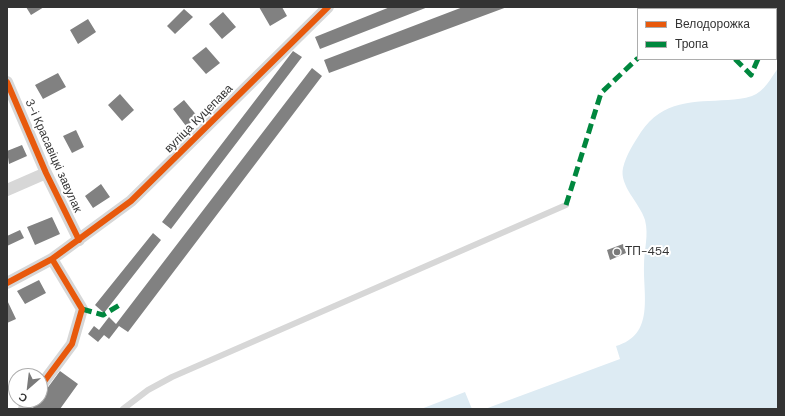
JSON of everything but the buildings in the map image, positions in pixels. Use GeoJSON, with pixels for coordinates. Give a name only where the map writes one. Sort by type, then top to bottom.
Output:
{"type":"FeatureCollection","features":[{"type":"Feature","properties":{"kind":"street","name":"вуліца Куцепава"},"geometry":{"type":"LineString","coordinates":[[7,283],[52,259],[131,201],[328,7]]}},
{"type":"Feature","properties":{"kind":"street","name":"3-і Красавіцкі завулак"},"geometry":{"type":"LineString","coordinates":[[7,82],[46,173],[79,240]]}},
{"type":"Feature","properties":{"kind":"street"},"geometry":{"type":"LineString","coordinates":[[7,190],[46,173]]}},
{"type":"Feature","properties":{"kind":"street"},"geometry":{"type":"LineString","coordinates":[[48,376],[72,344],[82,309],[52,259]]}},
{"type":"Feature","properties":{"kind":"lane"},"geometry":{"type":"LineString","coordinates":[[123,409],[148,390],[172,377],[566,205]]}},
{"type":"Feature","properties":{"kind":"shaded area"},"geometry":{"type":"Polygon","coordinates":[[[778,68],[778,409],[485,409],[620,359],[616,346],[628,341],[637,333],[642,323],[645,301],[645,220],[627,188],[623,175],[624,163],[630,149],[641,132],[650,122],[669,108],[703,101],[728,100],[752,96],[764,88],[778,68]]]}},
{"type":"Feature","properties":{"kind":"shaded area"},"geometry":{"type":"Polygon","coordinates":[[[465,392],[472,409],[421,409],[465,392]]]}},
{"type":"Feature","properties":{"kind":"marked path"},"geometry":{"type":"LineString","coordinates":[[699,8],[709,7]]}},
{"type":"Feature","properties":{"kind":"marked path"},"geometry":{"type":"LineString","coordinates":[[566,205],[601,93],[637,59]]}},
{"type":"Feature","properties":{"kind":"marked path"},"geometry":{"type":"LineString","coordinates":[[736,60],[751,75],[758,60]]}},
{"type":"Feature","properties":{"kind":"marked path"},"geometry":{"type":"LineString","coordinates":[[82,309],[103,315],[121,304]]}},
{"type":"Feature","properties":{"kind":"cycle path"},"geometry":{"type":"LineString","coordinates":[[7,283],[52,259],[131,201],[328,7]]}},
{"type":"Feature","properties":{"kind":"cycle path"},"geometry":{"type":"LineString","coordinates":[[7,82],[46,173],[79,240]]}},
{"type":"Feature","properties":{"kind":"cycle path"},"geometry":{"type":"LineString","coordinates":[[48,376],[72,344],[82,309],[52,259]]}},
{"type":"Feature","properties":{"kind":"place","name":"ТП-454"},"geometry":{"type":"Point","coordinates":[617,252]}}]}
